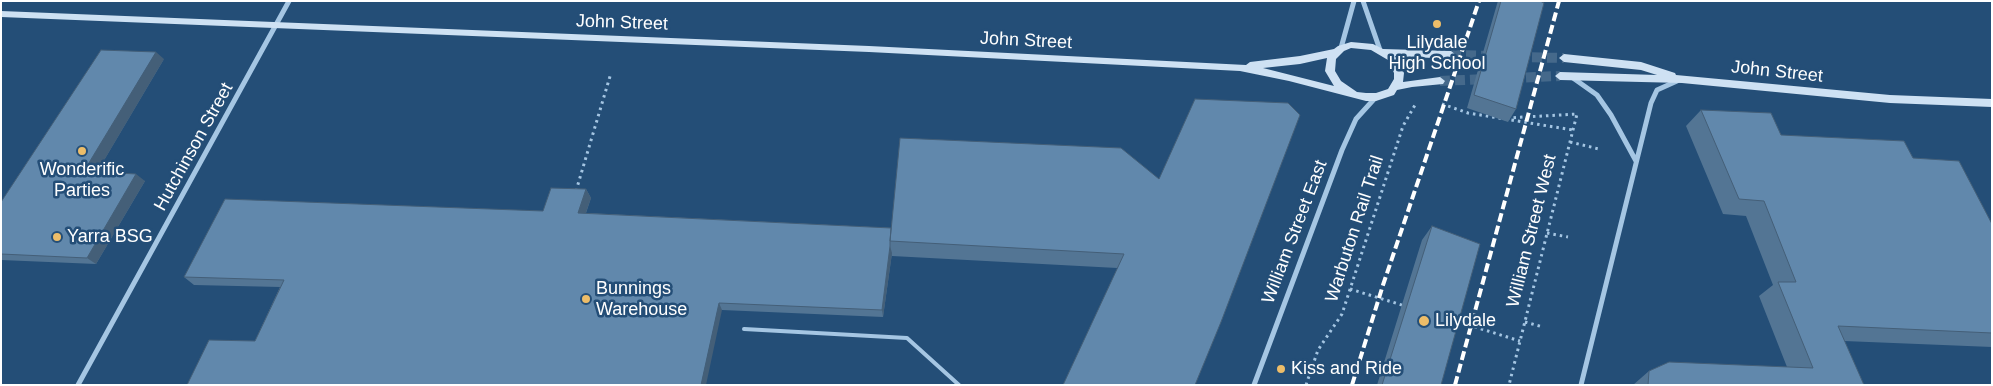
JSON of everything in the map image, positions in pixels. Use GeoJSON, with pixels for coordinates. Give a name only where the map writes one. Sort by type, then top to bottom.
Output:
{"type":"FeatureCollection","features":[{"type":"Feature","properties":{"kind":"main road","name":"John Street"},"geometry":{"type":"LineString","coordinates":[[1,14],[869,49],[1240,68],[1289,77],[1355,95]]}},
{"type":"Feature","properties":{"kind":"main road"},"geometry":{"type":"LineString","coordinates":[[1435,81],[1412,83],[1396,87],[1390,92],[1376,97],[1355,95],[1342,87],[1333,78],[1330,64],[1339,50],[1351,45],[1362,45],[1382,51],[1451,55]]}},
{"type":"Feature","properties":{"kind":"main road","name":"John Street"},"geometry":{"type":"LineString","coordinates":[[1240,68],[1300,60],[1339,50]]}},
{"type":"Feature","properties":{"kind":"main road"},"geometry":{"type":"LineString","coordinates":[[1382,51],[1396,65],[1399,73],[1396,87]]}},
{"type":"Feature","properties":{"kind":"main road"},"geometry":{"type":"LineString","coordinates":[[1564,58],[1641,66],[1682,79]]}},
{"type":"Feature","properties":{"kind":"main road","name":"John Street"},"geometry":{"type":"LineString","coordinates":[[1560,76],[1682,79],[1890,99],[1992,103]]}},
{"type":"Feature","properties":{"kind":"street","name":"Hutchinson Street"},"geometry":{"type":"LineString","coordinates":[[78,385],[289,1]]}},
{"type":"Feature","properties":{"kind":"street"},"geometry":{"type":"LineString","coordinates":[[1339,50],[1354,1]]}},
{"type":"Feature","properties":{"kind":"street"},"geometry":{"type":"LineString","coordinates":[[1363,1],[1382,51]]}},
{"type":"Feature","properties":{"kind":"street"},"geometry":{"type":"LineString","coordinates":[[1570,76],[1597,95],[1611,115],[1636,161]]}},
{"type":"Feature","properties":{"kind":"street"},"geometry":{"type":"LineString","coordinates":[[1582,385],[1654,94],[1663,86],[1682,79]]}},
{"type":"Feature","properties":{"kind":"street","name":"William Street East"},"geometry":{"type":"LineString","coordinates":[[1254,385],[1342,150],[1356,119],[1376,97]]}},
{"type":"Feature","properties":{"kind":"lane"},"geometry":{"type":"LineString","coordinates":[[744,328],[907,338],[959,385]]}},
{"type":"Feature","properties":{"kind":"path"},"geometry":{"type":"LineString","coordinates":[[574,197],[611,73]]}},
{"type":"Feature","properties":{"kind":"path","name":"Warbuton Rail Trail"},"geometry":{"type":"LineString","coordinates":[[1306,385],[1318,350],[1342,314],[1402,126],[1420,97],[1435,81]]}},
{"type":"Feature","properties":{"kind":"path"},"geometry":{"type":"LineString","coordinates":[[1420,97],[1468,112],[1573,130]]}},
{"type":"Feature","properties":{"kind":"path","name":"William Street West"},"geometry":{"type":"LineString","coordinates":[[1497,118],[1577,114],[1510,385]]}},
{"type":"Feature","properties":{"kind":"path"},"geometry":{"type":"LineString","coordinates":[[1570,142],[1598,149]]}},
{"type":"Feature","properties":{"kind":"path"},"geometry":{"type":"LineString","coordinates":[[1547,233],[1568,237]]}},
{"type":"Feature","properties":{"kind":"path"},"geometry":{"type":"LineString","coordinates":[[1350,290],[1407,306]]}},
{"type":"Feature","properties":{"kind":"path"},"geometry":{"type":"LineString","coordinates":[[1454,321],[1520,341]]}},
{"type":"Feature","properties":{"kind":"path"},"geometry":{"type":"LineString","coordinates":[[1525,322],[1544,327]]}},
{"type":"Feature","properties":{"kind":"building"},"geometry":{"type":"Polygon","coordinates":[[[1501,1],[1540,1],[1544,3],[1516,109],[1474,95],[1501,1]]]}},
{"type":"Feature","properties":{"kind":"building"},"geometry":{"type":"Polygon","coordinates":[[[101,50],[156,52],[84,171],[136,174],[87,258],[1,254],[1,202],[101,50]]]}},
{"type":"Feature","properties":{"kind":"building"},"geometry":{"type":"Polygon","coordinates":[[[1195,99],[1288,103],[1300,115],[1195,385],[1063,385],[1124,254],[890,241],[900,138],[1121,148],[1159,179],[1195,99]]]}},
{"type":"Feature","properties":{"kind":"building"},"geometry":{"type":"Polygon","coordinates":[[[1701,110],[1771,113],[1781,135],[1904,141],[1913,158],[1959,161],[1992,224],[1992,333],[1838,326],[1864,385],[1648,385],[1649,371],[1669,362],[1813,368],[1778,282],[1796,282],[1764,201],[1739,199],[1701,110]]]}},
{"type":"Feature","properties":{"kind":"building","name":"Bunnings Warehouse"},"geometry":{"type":"Polygon","coordinates":[[[551,188],[586,189],[578,213],[891,228],[882,310],[719,303],[701,385],[187,385],[209,340],[255,341],[284,280],[184,277],[225,199],[543,211],[551,188]]]}},
{"type":"Feature","properties":{"kind":"building","name":"Lilydale"},"geometry":{"type":"Polygon","coordinates":[[[1432,226],[1480,244],[1441,385],[1382,385],[1432,226]]]}},
{"type":"Feature","properties":{"kind":"tunnel"},"geometry":{"type":"LineString","coordinates":[[1451,55],[1495,56]]}},
{"type":"Feature","properties":{"kind":"tunnel"},"geometry":{"type":"LineString","coordinates":[[1517,57],[1564,58]]}},
{"type":"Feature","properties":{"kind":"tunnel"},"geometry":{"type":"LineString","coordinates":[[1511,78],[1560,76]]}},
{"type":"Feature","properties":{"kind":"tunnel"},"geometry":{"type":"LineString","coordinates":[[1440,81],[1486,79]]}},
{"type":"Feature","properties":{"kind":"railway"},"geometry":{"type":"LineString","coordinates":[[1352,385],[1383,285],[1479,1]]}},
{"type":"Feature","properties":{"kind":"railway"},"geometry":{"type":"LineString","coordinates":[[1455,385],[1559,1]]}},
{"type":"Feature","properties":{"kind":"place","name":"Lilydale High School"},"geometry":{"type":"Point","coordinates":[1437,24]}},
{"type":"Feature","properties":{"kind":"place","name":"Wonderific Parties"},"geometry":{"type":"Point","coordinates":[82,151]}},
{"type":"Feature","properties":{"kind":"place","name":"Yarra BSG"},"geometry":{"type":"Point","coordinates":[57,237]}},
{"type":"Feature","properties":{"kind":"place","name":"Bunnings Warehouse"},"geometry":{"type":"Point","coordinates":[586,299]}},
{"type":"Feature","properties":{"kind":"place","name":"Lilydale"},"geometry":{"type":"Point","coordinates":[1424,321]}},
{"type":"Feature","properties":{"kind":"place","name":"Kiss and Ride"},"geometry":{"type":"Point","coordinates":[1281,369]}}]}
